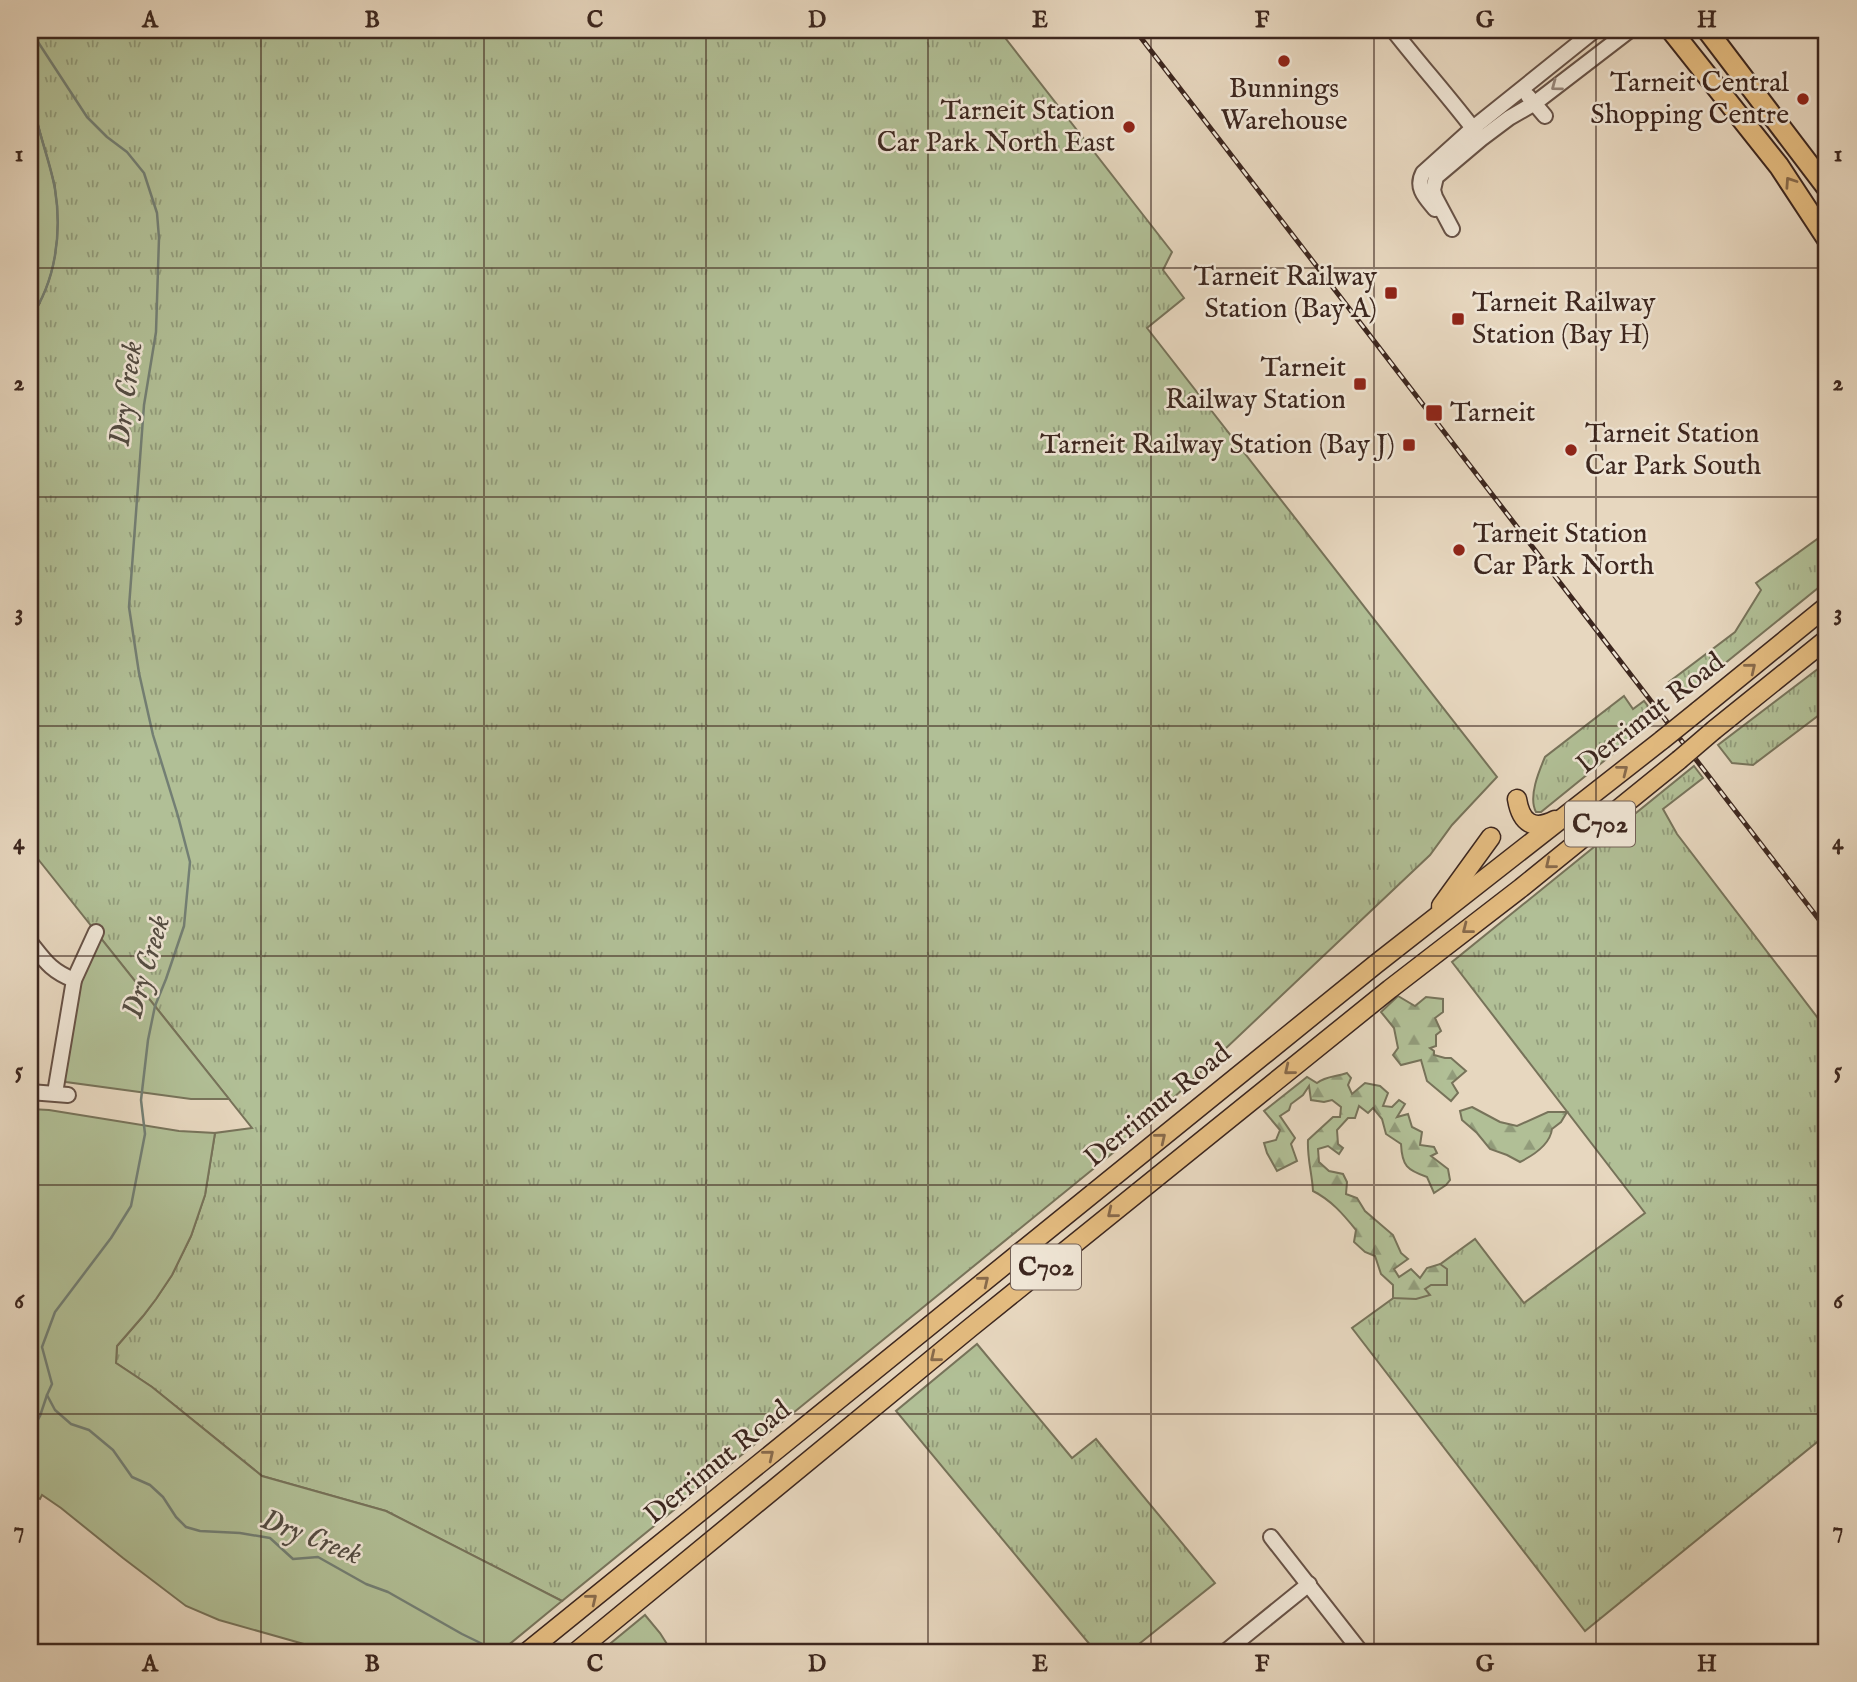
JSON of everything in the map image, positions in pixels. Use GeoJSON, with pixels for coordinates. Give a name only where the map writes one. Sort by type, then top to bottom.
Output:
{"type":"FeatureCollection","features":[{"type":"Feature","properties":{"kind":"highway"},"geometry":{"type":"LineString","coordinates":[[1671,30],[1779,166],[1827,239]]}},
{"type":"Feature","properties":{"kind":"highway"},"geometry":{"type":"LineString","coordinates":[[1707,30],[1827,188]]}},
{"type":"Feature","properties":{"kind":"main road","name":"Derrimut Road"},"geometry":{"type":"LineString","coordinates":[[533,1647],[1431,921],[1662,740],[1827,606]]}},
{"type":"Feature","properties":{"kind":"main road","name":"Derrimut Road"},"geometry":{"type":"LineString","coordinates":[[576,1652],[1056,1258],[1827,639]]}},
{"type":"Feature","properties":{"kind":"main road"},"geometry":{"type":"LineString","coordinates":[[1517,799],[1518,808],[1532,825],[1545,826],[1562,817]]}},
{"type":"Feature","properties":{"kind":"main road"},"geometry":{"type":"LineString","coordinates":[[1431,921],[1492,837]]}},
{"type":"Feature","properties":{"kind":"main road"},"geometry":{"type":"LineString","coordinates":[[1506,863],[1521,887]]}},
{"type":"Feature","properties":{"kind":"street"},"geometry":{"type":"LineString","coordinates":[[1393,30],[1477,134]]}},
{"type":"Feature","properties":{"kind":"street"},"geometry":{"type":"LineString","coordinates":[[1477,134],[1520,90],[1595,30]]}},
{"type":"Feature","properties":{"kind":"street"},"geometry":{"type":"LineString","coordinates":[[1452,229],[1423,193],[1419,180],[1430,165],[1477,134],[1535,103],[1630,30]]}},
{"type":"Feature","properties":{"kind":"street"},"geometry":{"type":"LineString","coordinates":[[1520,90],[1545,116]]}},
{"type":"Feature","properties":{"kind":"street"},"geometry":{"type":"LineString","coordinates":[[30,1092],[61,1094],[74,980],[96,932]]}},
{"type":"Feature","properties":{"kind":"street"},"geometry":{"type":"LineString","coordinates":[[30,942],[57,973],[74,980]]}},
{"type":"Feature","properties":{"kind":"street"},"geometry":{"type":"LineString","coordinates":[[1271,1537],[1361,1652]]}},
{"type":"Feature","properties":{"kind":"street"},"geometry":{"type":"LineString","coordinates":[[1225,1652],[1309,1584]]}},
{"type":"Feature","properties":{"kind":"green space"},"geometry":{"type":"Polygon","coordinates":[[[30,30],[999,30],[1172,252],[1163,270],[1184,298],[1147,328],[1497,777],[1452,825],[1430,855],[1130,1139],[562,1601],[386,1511],[262,1476],[152,1387],[116,1363],[117,1346],[156,1299],[172,1275],[191,1236],[205,1195],[215,1133],[252,1128],[30,849],[30,318],[40,303],[55,187],[36,118],[30,62],[30,30]]]}},
{"type":"Feature","properties":{"kind":"green space"},"geometry":{"type":"Polygon","coordinates":[[[30,62],[36,114],[53,180],[58,222],[51,273],[39,304],[30,318],[30,62]]]}},
{"type":"Feature","properties":{"kind":"green space"},"geometry":{"type":"Polygon","coordinates":[[[1827,532],[1827,578],[1682,698],[1669,682],[1735,632],[1761,590],[1756,583],[1827,532]]]}},
{"type":"Feature","properties":{"kind":"green space"},"geometry":{"type":"Polygon","coordinates":[[[1827,662],[1827,709],[1753,765],[1732,763],[1718,745],[1827,662]]]}},
{"type":"Feature","properties":{"kind":"green space"},"geometry":{"type":"Polygon","coordinates":[[[1624,696],[1633,709],[1644,701],[1657,718],[1541,812],[1536,812],[1534,792],[1545,757],[1624,696]]]}},
{"type":"Feature","properties":{"kind":"green space"},"geometry":{"type":"Polygon","coordinates":[[[1694,766],[1703,778],[1663,809],[1677,834],[1827,1030],[1827,1434],[1585,1631],[1352,1328],[1475,1239],[1524,1303],[1645,1213],[1452,962],[1694,766]]]}},
{"type":"Feature","properties":{"kind":"green space"},"geometry":{"type":"Polygon","coordinates":[[[99,936],[229,1099],[191,1099],[66,1082],[63,1077],[76,993],[99,936]]]}},
{"type":"Feature","properties":{"kind":"green space"},"geometry":{"type":"Polygon","coordinates":[[[1398,996],[1415,1006],[1426,997],[1443,999],[1443,1012],[1435,1018],[1441,1031],[1436,1035],[1436,1046],[1430,1048],[1434,1055],[1451,1058],[1466,1071],[1452,1083],[1458,1093],[1451,1101],[1427,1081],[1421,1060],[1401,1065],[1393,1055],[1398,1048],[1394,1028],[1381,1012],[1398,996]]]}},
{"type":"Feature","properties":{"kind":"green space"},"geometry":{"type":"Polygon","coordinates":[[[1347,1073],[1351,1078],[1348,1085],[1352,1094],[1365,1083],[1380,1086],[1388,1093],[1383,1106],[1392,1107],[1399,1100],[1405,1104],[1397,1117],[1408,1114],[1412,1127],[1422,1132],[1420,1145],[1434,1147],[1437,1153],[1431,1156],[1448,1169],[1450,1180],[1434,1193],[1427,1177],[1415,1172],[1404,1162],[1401,1144],[1386,1134],[1382,1119],[1373,1108],[1368,1113],[1359,1106],[1355,1118],[1348,1118],[1337,1130],[1338,1144],[1343,1148],[1339,1154],[1328,1146],[1318,1149],[1319,1162],[1329,1171],[1343,1174],[1347,1182],[1346,1194],[1357,1198],[1365,1211],[1393,1235],[1401,1253],[1408,1259],[1394,1269],[1399,1277],[1411,1269],[1420,1278],[1427,1268],[1440,1264],[1447,1269],[1447,1285],[1431,1285],[1425,1289],[1430,1295],[1416,1299],[1393,1298],[1393,1285],[1381,1274],[1375,1256],[1365,1252],[1354,1242],[1356,1230],[1331,1203],[1313,1191],[1308,1140],[1333,1117],[1340,1117],[1341,1107],[1332,1100],[1311,1100],[1309,1086],[1303,1095],[1291,1104],[1289,1110],[1280,1116],[1295,1138],[1291,1144],[1297,1161],[1277,1171],[1267,1153],[1264,1143],[1276,1140],[1280,1130],[1264,1111],[1307,1077],[1317,1083],[1347,1073]]]}},
{"type":"Feature","properties":{"kind":"green space"},"geometry":{"type":"Polygon","coordinates":[[[1472,1107],[1500,1122],[1517,1126],[1548,1112],[1567,1112],[1561,1122],[1552,1129],[1545,1145],[1520,1162],[1490,1149],[1462,1120],[1460,1111],[1472,1107]]]}},
{"type":"Feature","properties":{"kind":"green space"},"geometry":{"type":"Polygon","coordinates":[[[30,1109],[179,1131],[215,1133],[205,1195],[191,1236],[172,1275],[156,1299],[117,1346],[116,1363],[152,1387],[262,1476],[386,1511],[562,1601],[500,1652],[332,1652],[219,1620],[186,1606],[61,1508],[42,1495],[40,1499],[30,1494],[30,1109]]]}},
{"type":"Feature","properties":{"kind":"green space"},"geometry":{"type":"Polygon","coordinates":[[[977,1344],[1072,1458],[1096,1439],[1215,1583],[1129,1652],[1096,1652],[896,1411],[977,1344]]]}},
{"type":"Feature","properties":{"kind":"green space"},"geometry":{"type":"Polygon","coordinates":[[[645,1615],[672,1652],[600,1652],[645,1615]]]}},
{"type":"Feature","properties":{"kind":"waterway","name":"Dry Creek"},"geometry":{"type":"LineString","coordinates":[[32,30],[87,117],[127,152],[144,173],[157,213],[159,238],[156,332],[144,405],[129,607],[139,673],[153,735],[190,862],[184,926],[155,1006],[148,1040],[141,1100],[145,1134],[131,1206],[111,1238],[55,1312],[42,1347],[52,1384],[47,1395],[55,1410],[71,1424],[89,1430],[113,1450],[132,1477],[150,1485],[163,1497],[186,1527],[200,1531],[270,1538],[293,1559],[318,1557],[499,1652]]}},
{"type":"Feature","properties":{"kind":"waterway"},"geometry":{"type":"LineString","coordinates":[[30,62],[36,114],[53,180],[58,222],[51,273],[46,289],[30,318]]}},
{"type":"Feature","properties":{"kind":"waterway"},"geometry":{"type":"LineString","coordinates":[[30,1434],[47,1395]]}},
{"type":"Feature","properties":{"kind":"railway"},"geometry":{"type":"LineString","coordinates":[[1135,30],[1827,930]]}},
{"type":"Feature","properties":{"kind":"place","name":"Bunnings Warehouse"},"geometry":{"type":"Point","coordinates":[1284,61]}},
{"type":"Feature","properties":{"kind":"place","name":"Tarneit Central Shopping Centre"},"geometry":{"type":"Point","coordinates":[1803,99]}},
{"type":"Feature","properties":{"kind":"place","name":"Tarneit Station Car Park North East"},"geometry":{"type":"Point","coordinates":[1129,127]}},
{"type":"Feature","properties":{"kind":"place","name":"Tarneit Railway Station (Bay A)"},"geometry":{"type":"Point","coordinates":[1391,293]}},
{"type":"Feature","properties":{"kind":"place","name":"Tarneit Railway Station (Bay H)"},"geometry":{"type":"Point","coordinates":[1458,319]}},
{"type":"Feature","properties":{"kind":"place","name":"Tarneit Railway Station"},"geometry":{"type":"Point","coordinates":[1360,384]}},
{"type":"Feature","properties":{"kind":"place","name":"Tarneit"},"geometry":{"type":"Point","coordinates":[1434,413]}},
{"type":"Feature","properties":{"kind":"place","name":"Tarneit Railway Station (Bay J)"},"geometry":{"type":"Point","coordinates":[1409,445]}},
{"type":"Feature","properties":{"kind":"place","name":"Tarneit Station Car Park South"},"geometry":{"type":"Point","coordinates":[1571,450]}},
{"type":"Feature","properties":{"kind":"place","name":"Tarneit Station Car Park North"},"geometry":{"type":"Point","coordinates":[1459,550]}}]}
